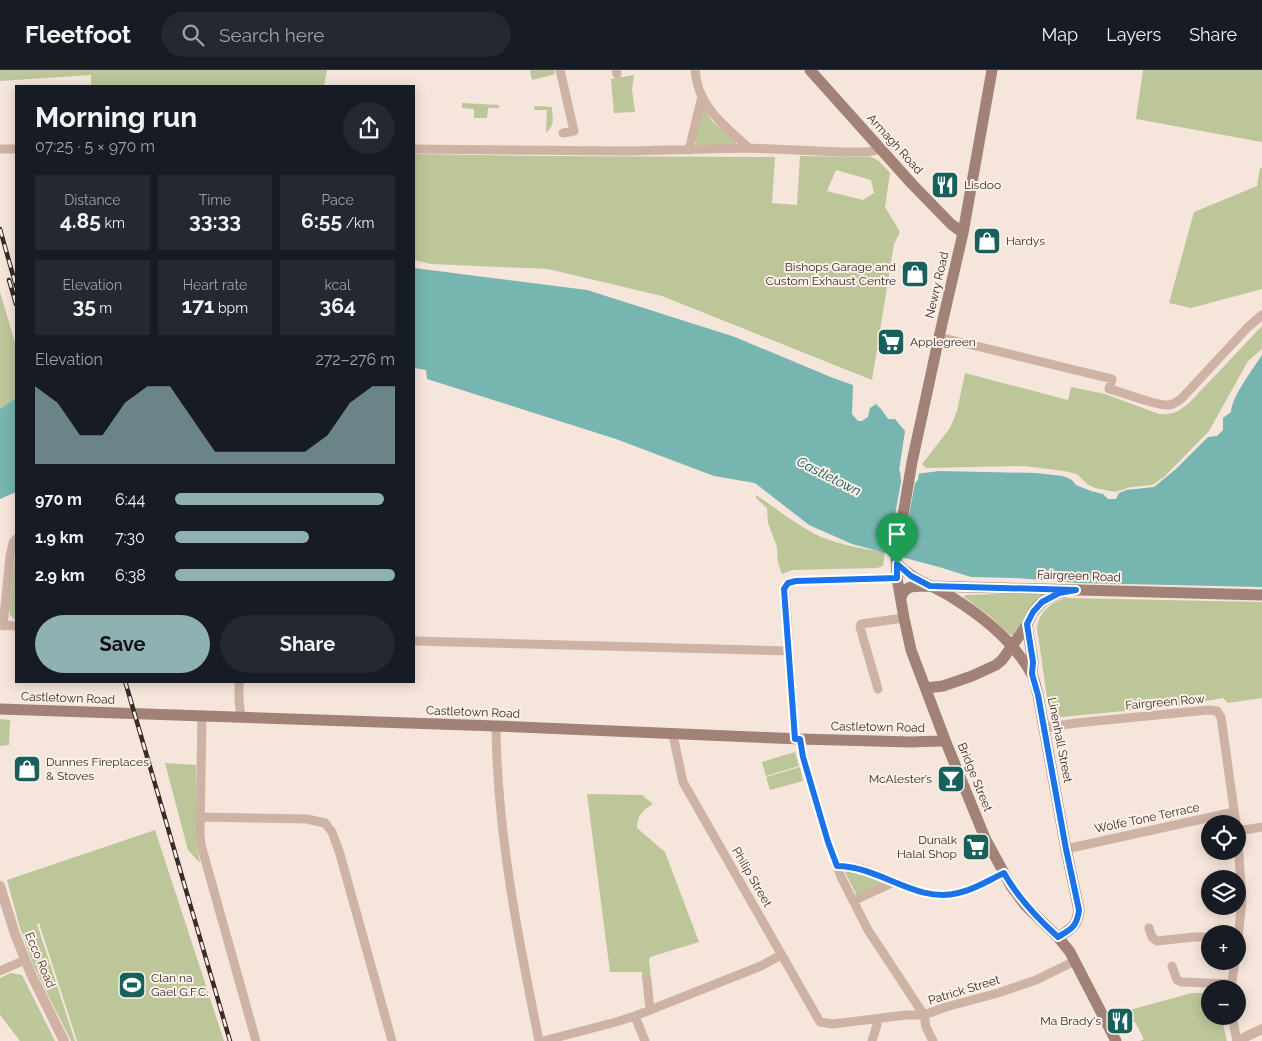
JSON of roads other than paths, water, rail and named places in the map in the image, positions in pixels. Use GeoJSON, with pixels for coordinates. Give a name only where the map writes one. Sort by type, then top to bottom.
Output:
{"type":"FeatureCollection","features":[{"type":"Feature","properties":{"kind":"main road","name":"Armagh Road"},"geometry":{"type":"LineString","coordinates":[[810,70],[906,178],[945,218],[963,233]]}},
{"type":"Feature","properties":{"kind":"main road","name":"Newry Road"},"geometry":{"type":"LineString","coordinates":[[897,578],[896,560],[912,462],[963,233],[992,70]]}},
{"type":"Feature","properties":{"kind":"main road"},"geometry":{"type":"LineString","coordinates":[[896,560],[911,576],[930,586]]}},
{"type":"Feature","properties":{"kind":"main road","name":"Bridge Street"},"geometry":{"type":"LineString","coordinates":[[897,578],[911,650],[984,838],[1011,886],[1070,952],[1116,1041]]}},
{"type":"Feature","properties":{"kind":"main road","name":"Fairgreen Road"},"geometry":{"type":"LineString","coordinates":[[901,598],[904,590],[907,588],[930,586],[1262,595]]}},
{"type":"Feature","properties":{"kind":"main road","name":"Linenhall Street"},"geometry":{"type":"LineString","coordinates":[[930,586],[972,611],[992,627],[1020,657],[1032,674],[1079,910],[1078,920],[1058,937]]}},
{"type":"Feature","properties":{"kind":"main road"},"geometry":{"type":"LineString","coordinates":[[926,688],[943,686],[989,669],[1002,660],[1033,612],[1042,602],[1059,593],[1076,590]]}},
{"type":"Feature","properties":{"kind":"main road"},"geometry":{"type":"LineString","coordinates":[[1027,624],[1033,662],[1032,674]]}},
{"type":"Feature","properties":{"kind":"main road","name":"Castletown Road"},"geometry":{"type":"LineString","coordinates":[[0,709],[496,726],[798,739],[911,742],[945,740]]}},
{"type":"Feature","properties":{"kind":"street"},"geometry":{"type":"LineString","coordinates":[[560,70],[574,131],[563,133]]}},
{"type":"Feature","properties":{"kind":"street"},"geometry":{"type":"LineString","coordinates":[[695,70],[702,96],[711,110],[721,123],[750,148]]}},
{"type":"Feature","properties":{"kind":"street"},"geometry":{"type":"LineString","coordinates":[[689,150],[702,96]]}},
{"type":"Feature","properties":{"kind":"street"},"geometry":{"type":"LineString","coordinates":[[415,149],[619,151],[750,148],[867,152],[881,149]]}},
{"type":"Feature","properties":{"kind":"street"},"geometry":{"type":"LineString","coordinates":[[0,149],[15,149]]}},
{"type":"Feature","properties":{"kind":"street"},"geometry":{"type":"LineString","coordinates":[[939,337],[1112,379],[1109,389],[1167,406],[1182,398],[1247,328],[1262,315]]}},
{"type":"Feature","properties":{"kind":"street"},"geometry":{"type":"LineString","coordinates":[[15,540],[10,556],[1,626],[15,626]]}},
{"type":"Feature","properties":{"kind":"street"},"geometry":{"type":"LineString","coordinates":[[897,578],[796,581],[788,583],[784,589],[788,651],[798,739],[828,842],[837,866],[868,930],[924,1015],[926,1026],[933,1041]]}},
{"type":"Feature","properties":{"kind":"street"},"geometry":{"type":"LineString","coordinates":[[878,689],[860,627],[861,624],[904,618]]}},
{"type":"Feature","properties":{"kind":"street"},"geometry":{"type":"LineString","coordinates":[[415,641],[788,651]]}},
{"type":"Feature","properties":{"kind":"street"},"geometry":{"type":"LineString","coordinates":[[239,683],[241,717]]}},
{"type":"Feature","properties":{"kind":"street","name":"Fairgreen Row"},"geometry":{"type":"LineString","coordinates":[[1044,728],[1208,710],[1217,711],[1221,717],[1234,812]]}},
{"type":"Feature","properties":{"kind":"street"},"geometry":{"type":"LineString","coordinates":[[202,715],[200,834],[203,858],[256,1041]]}},
{"type":"Feature","properties":{"kind":"street"},"geometry":{"type":"LineString","coordinates":[[496,726],[500,806],[514,911],[541,1041],[636,1016],[761,966],[782,955]]}},
{"type":"Feature","properties":{"kind":"street","name":"Philip Street"},"geometry":{"type":"LineString","coordinates":[[674,734],[683,782],[817,1018],[820,1022],[825,1023]]}},
{"type":"Feature","properties":{"kind":"street","name":"Wolfe Tone Terrace"},"geometry":{"type":"LineString","coordinates":[[1066,849],[1234,812]]}},
{"type":"Feature","properties":{"kind":"street"},"geometry":{"type":"LineString","coordinates":[[200,817],[307,818],[325,823],[332,832],[340,854],[392,1041]]}},
{"type":"Feature","properties":{"kind":"street"},"geometry":{"type":"LineString","coordinates":[[1246,830],[1262,827]]}},
{"type":"Feature","properties":{"kind":"street"},"geometry":{"type":"LineString","coordinates":[[1239,860],[1242,900],[1239,925]]}},
{"type":"Feature","properties":{"kind":"street"},"geometry":{"type":"LineString","coordinates":[[837,866],[873,872],[929,895],[958,894],[1004,873]]}},
{"type":"Feature","properties":{"kind":"street"},"geometry":{"type":"LineString","coordinates":[[853,901],[894,882]]}},
{"type":"Feature","properties":{"kind":"street","name":"Ecco Road"},"geometry":{"type":"LineString","coordinates":[[0,886],[25,960],[64,1041]]}},
{"type":"Feature","properties":{"kind":"street"},"geometry":{"type":"LineString","coordinates":[[1149,928],[1152,937],[1157,941],[1201,937]]}},
{"type":"Feature","properties":{"kind":"street"},"geometry":{"type":"LineString","coordinates":[[0,971],[25,960]]}},
{"type":"Feature","properties":{"kind":"street","name":"Patrick Street"},"geometry":{"type":"LineString","coordinates":[[825,1023],[833,1024],[906,1015],[924,1015],[1036,980],[1075,962]]}},
{"type":"Feature","properties":{"kind":"street"},"geometry":{"type":"LineString","coordinates":[[1172,966],[1177,980],[1201,984]]}},
{"type":"Feature","properties":{"kind":"street"},"geometry":{"type":"LineString","coordinates":[[647,980],[650,1010]]}},
{"type":"Feature","properties":{"kind":"street"},"geometry":{"type":"LineString","coordinates":[[636,1016],[645,1041]]}},
{"type":"Feature","properties":{"kind":"street"},"geometry":{"type":"LineString","coordinates":[[872,1041],[877,1024],[876,1019]]}},
{"type":"Feature","properties":{"kind":"street"},"geometry":{"type":"LineString","coordinates":[[1234,1025],[1237,1041],[1262,1029]]}},
{"type":"Feature","properties":{"kind":"water","name":"Castletown"},"geometry":{"type":"Polygon","coordinates":[[[415,268],[587,290],[735,337],[853,385],[852,414],[858,421],[868,417],[870,408],[876,404],[888,419],[895,419],[905,431],[899,471],[909,475],[939,471],[1036,473],[1063,476],[1072,480],[1076,485],[1103,494],[1108,499],[1116,499],[1119,493],[1126,490],[1154,487],[1176,469],[1208,437],[1217,436],[1223,430],[1223,418],[1231,412],[1235,398],[1262,355],[1262,587],[1079,583],[971,577],[852,544],[809,525],[755,483],[714,476],[616,439],[427,379],[426,370],[415,368],[415,268]]]}},
{"type":"Feature","properties":{"kind":"water"},"geometry":{"type":"Polygon","coordinates":[[[15,400],[15,492],[0,499],[0,409],[15,400]]]}},
{"type":"Feature","properties":{"kind":"railway"},"geometry":{"type":"LineString","coordinates":[[0,229],[15,282]]}},
{"type":"Feature","properties":{"kind":"railway"},"geometry":{"type":"LineString","coordinates":[[9,280],[15,301]]}},
{"type":"Feature","properties":{"kind":"railway"},"geometry":{"type":"LineString","coordinates":[[126,683],[230,1041]]}},
{"type":"Feature","properties":{"kind":"place","name":"Lisdoo"},"geometry":{"type":"Point","coordinates":[945,185]}},
{"type":"Feature","properties":{"kind":"place","name":"Hardys"},"geometry":{"type":"Point","coordinates":[987,241]}},
{"type":"Feature","properties":{"kind":"place","name":"Bishops Garage and Custom Exhaust Centre"},"geometry":{"type":"Point","coordinates":[915,274]}},
{"type":"Feature","properties":{"kind":"place","name":"Applegreen"},"geometry":{"type":"Point","coordinates":[891,342]}},
{"type":"Feature","properties":{"kind":"place","name":"Dunnes Fireplaces & Stoves"},"geometry":{"type":"Point","coordinates":[27,769]}},
{"type":"Feature","properties":{"kind":"place","name":"McAlester’s"},"geometry":{"type":"Point","coordinates":[951,779]}},
{"type":"Feature","properties":{"kind":"place","name":"Dunalk Halal Shop"},"geometry":{"type":"Point","coordinates":[976,847]}},
{"type":"Feature","properties":{"kind":"place","name":"Clan na Gael G.F.C."},"geometry":{"type":"Point","coordinates":[132,985]}},
{"type":"Feature","properties":{"kind":"place","name":"Ma Brady's"},"geometry":{"type":"Point","coordinates":[1120,1021]}}]}
